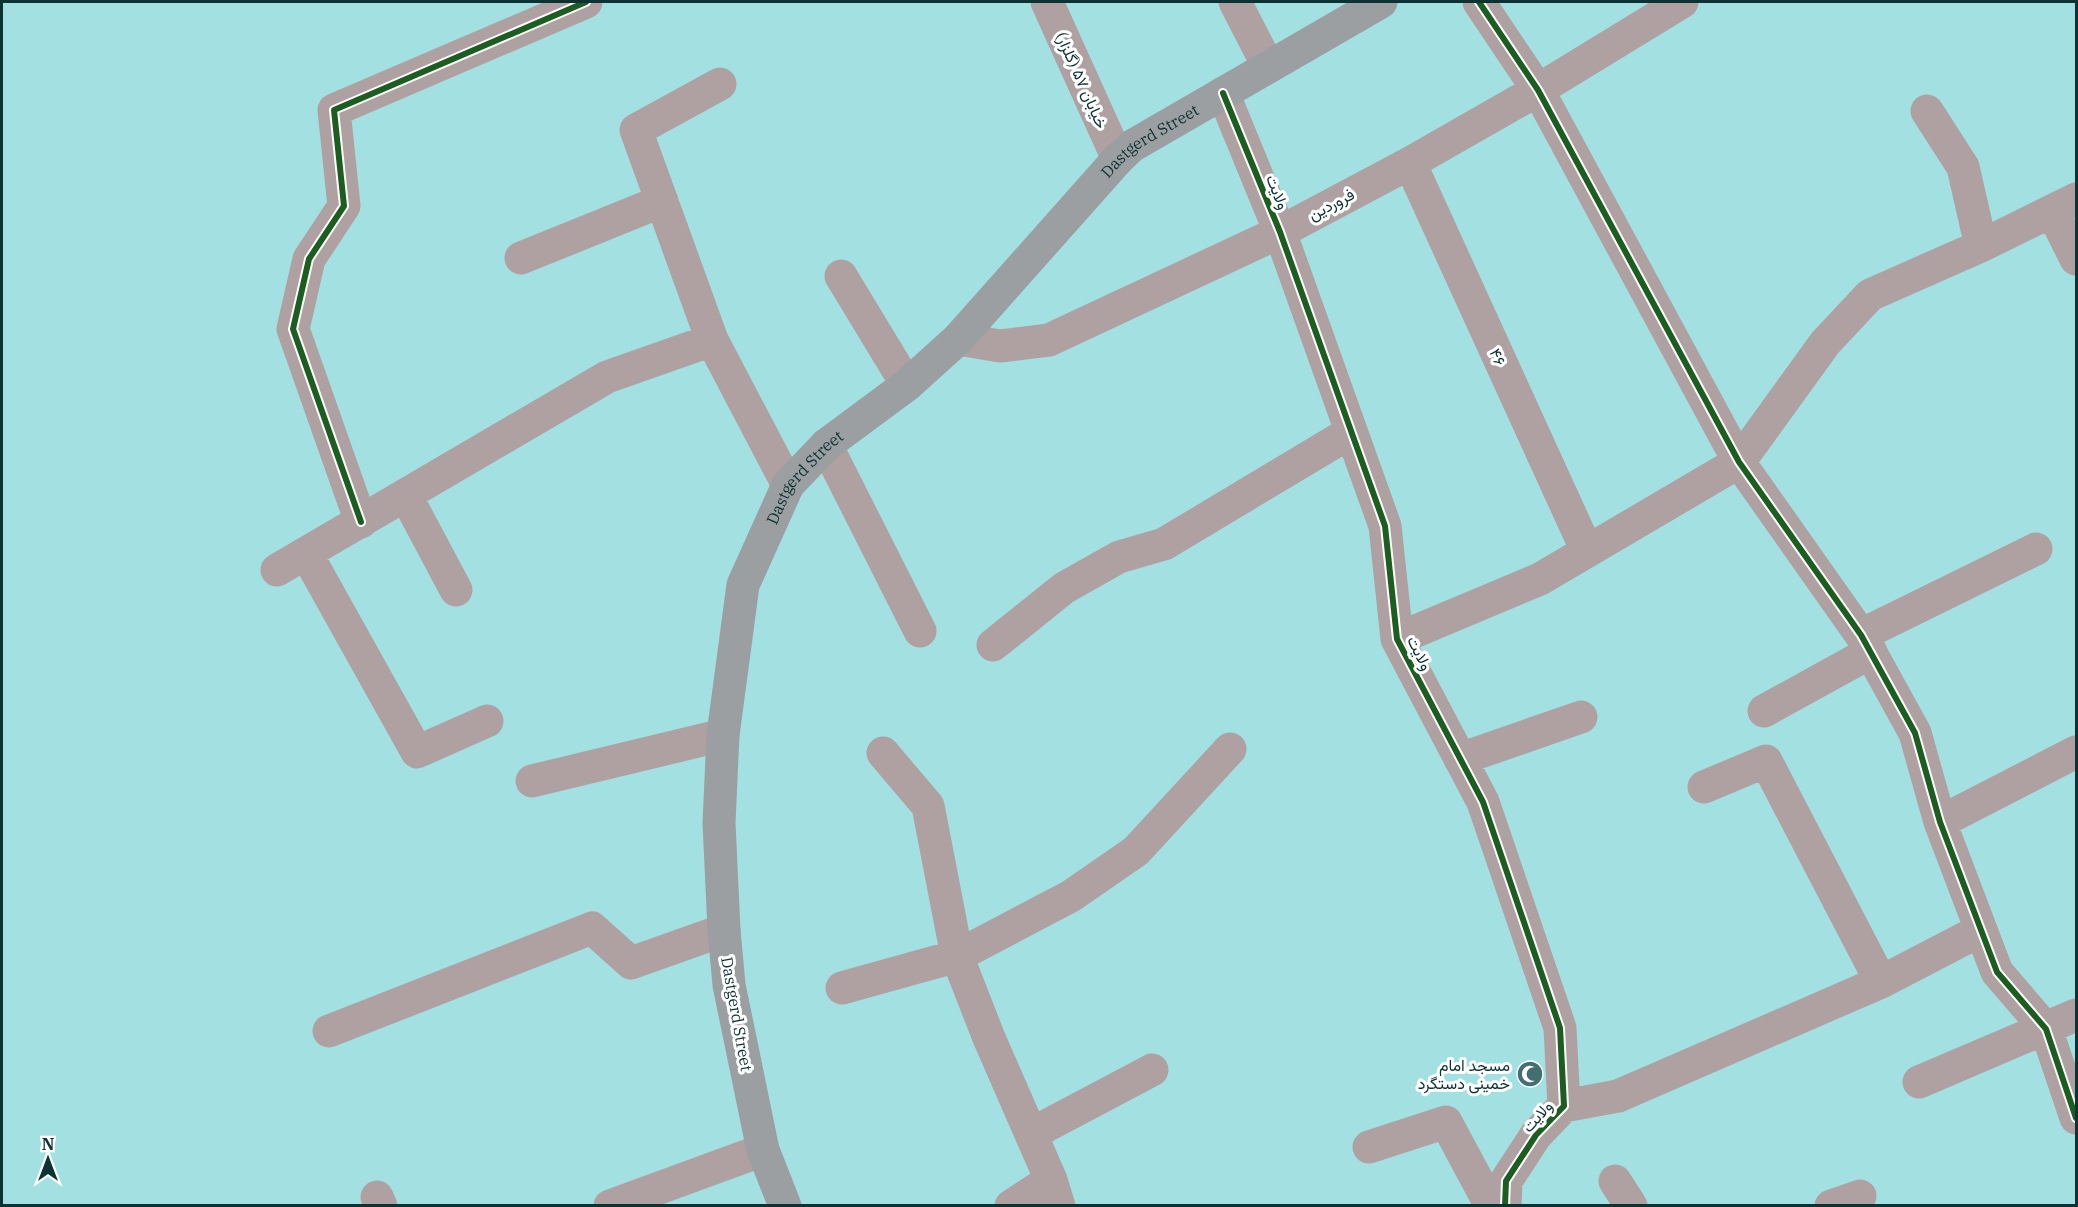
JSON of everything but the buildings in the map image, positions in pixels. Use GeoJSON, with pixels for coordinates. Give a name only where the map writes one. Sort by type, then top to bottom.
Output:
{"type":"FeatureCollection","features":[{"type":"Feature","properties":{"kind":"main road","name":"Dastgerd Street"},"geometry":{"type":"LineString","coordinates":[[785,1206],[763,1150],[729,985],[719,823],[723,735],[743,585],[789,485],[826,446],[907,385],[958,339],[1132,146],[1381,2]]}},
{"type":"Feature","properties":{"kind":"street"},"geometry":{"type":"LineString","coordinates":[[361,522],[293,329],[309,259],[344,206],[334,110],[586,2]]}},
{"type":"Feature","properties":{"kind":"street","name":"خیابان ۵۷ (گلزار)"},"geometry":{"type":"LineString","coordinates":[[1047,2],[1118,159]]}},
{"type":"Feature","properties":{"kind":"street"},"geometry":{"type":"LineString","coordinates":[[1235,2],[1268,66]]}},
{"type":"Feature","properties":{"kind":"street"},"geometry":{"type":"LineString","coordinates":[[1479,2],[1538,90],[1739,462],[1866,643],[1915,733],[1940,822],[1997,972],[2046,1029],[2076,1118]]}},
{"type":"Feature","properties":{"kind":"street","name":"فروردین"},"geometry":{"type":"LineString","coordinates":[[958,339],[1000,346],[1049,340],[1280,232],[1410,163],[1538,90],[1682,2]]}},
{"type":"Feature","properties":{"kind":"street"},"geometry":{"type":"LineString","coordinates":[[720,84],[636,130],[712,340],[789,485]]}},
{"type":"Feature","properties":{"kind":"street","name":"ولایت"},"geometry":{"type":"LineString","coordinates":[[1223,93],[1280,232],[1385,526],[1397,639],[1483,802],[1560,1028],[1564,1106],[1536,1135],[1506,1181],[1505,1206]]}},
{"type":"Feature","properties":{"kind":"street"},"geometry":{"type":"LineString","coordinates":[[1927,111],[1963,167],[1981,246]]}},
{"type":"Feature","properties":{"kind":"street","name":"۴۶"},"geometry":{"type":"LineString","coordinates":[[1410,163],[1587,551]]}},
{"type":"Feature","properties":{"kind":"street"},"geometry":{"type":"LineString","coordinates":[[521,258],[662,201]]}},
{"type":"Feature","properties":{"kind":"street"},"geometry":{"type":"LineString","coordinates":[[1397,639],[1540,579],[1739,462],[1825,343],[1870,295],[1981,246],[2064,205],[2076,260]]}},
{"type":"Feature","properties":{"kind":"street"},"geometry":{"type":"LineString","coordinates":[[841,276],[907,385]]}},
{"type":"Feature","properties":{"kind":"street"},"geometry":{"type":"LineString","coordinates":[[277,570],[607,377],[712,340]]}},
{"type":"Feature","properties":{"kind":"street"},"geometry":{"type":"LineString","coordinates":[[993,645],[1064,588],[1119,557],[1164,544],[1351,432]]}},
{"type":"Feature","properties":{"kind":"street"},"geometry":{"type":"LineString","coordinates":[[826,446],[920,631]]}},
{"type":"Feature","properties":{"kind":"street"},"geometry":{"type":"LineString","coordinates":[[406,496],[456,590]]}},
{"type":"Feature","properties":{"kind":"street"},"geometry":{"type":"LineString","coordinates":[[1764,711],[1866,643],[2036,549]]}},
{"type":"Feature","properties":{"kind":"street"},"geometry":{"type":"LineString","coordinates":[[306,553],[417,752],[487,721]]}},
{"type":"Feature","properties":{"kind":"street"},"geometry":{"type":"LineString","coordinates":[[1460,759],[1581,717]]}},
{"type":"Feature","properties":{"kind":"street"},"geometry":{"type":"LineString","coordinates":[[532,781],[723,735]]}},
{"type":"Feature","properties":{"kind":"street"},"geometry":{"type":"LineString","coordinates":[[842,988],[957,956],[1071,896],[1136,850],[1230,749]]}},
{"type":"Feature","properties":{"kind":"street"},"geometry":{"type":"LineString","coordinates":[[1940,822],[2076,752]]}},
{"type":"Feature","properties":{"kind":"street"},"geometry":{"type":"LineString","coordinates":[[883,753],[928,806],[957,956],[989,1038],[1055,1192],[1011,1206]]}},
{"type":"Feature","properties":{"kind":"street"},"geometry":{"type":"LineString","coordinates":[[1704,787],[1766,760],[1881,982]]}},
{"type":"Feature","properties":{"kind":"street"},"geometry":{"type":"LineString","coordinates":[[329,1031],[592,928],[631,963],[724,930]]}},
{"type":"Feature","properties":{"kind":"street"},"geometry":{"type":"LineString","coordinates":[[1564,1106],[1618,1096],[1881,982],[1981,930]]}},
{"type":"Feature","properties":{"kind":"street"},"geometry":{"type":"LineString","coordinates":[[1919,1082],[2076,1015]]}},
{"type":"Feature","properties":{"kind":"street"},"geometry":{"type":"LineString","coordinates":[[1031,1134],[1152,1070]]}},
{"type":"Feature","properties":{"kind":"street"},"geometry":{"type":"LineString","coordinates":[[1369,1147],[1446,1122],[1491,1206]]}},
{"type":"Feature","properties":{"kind":"street"},"geometry":{"type":"LineString","coordinates":[[610,1206],[763,1150]]}},
{"type":"Feature","properties":{"kind":"cycle path"},"geometry":{"type":"LineString","coordinates":[[361,522],[293,329],[309,259],[344,206],[334,110],[586,2]]}},
{"type":"Feature","properties":{"kind":"cycle path"},"geometry":{"type":"LineString","coordinates":[[1479,2],[1538,90],[1739,462],[1861,635],[1915,733],[1940,822],[1997,972],[2046,1029],[2076,1118]]}},
{"type":"Feature","properties":{"kind":"cycle path"},"geometry":{"type":"LineString","coordinates":[[1223,93],[1280,232],[1385,526],[1397,639],[1483,802],[1560,1028],[1564,1106],[1536,1135],[1506,1181],[1505,1206]]}},
{"type":"Feature","properties":{"kind":"place","name":"مسجد امام خمینی دستگرد"},"geometry":{"type":"Point","coordinates":[1530,1074]}}]}
